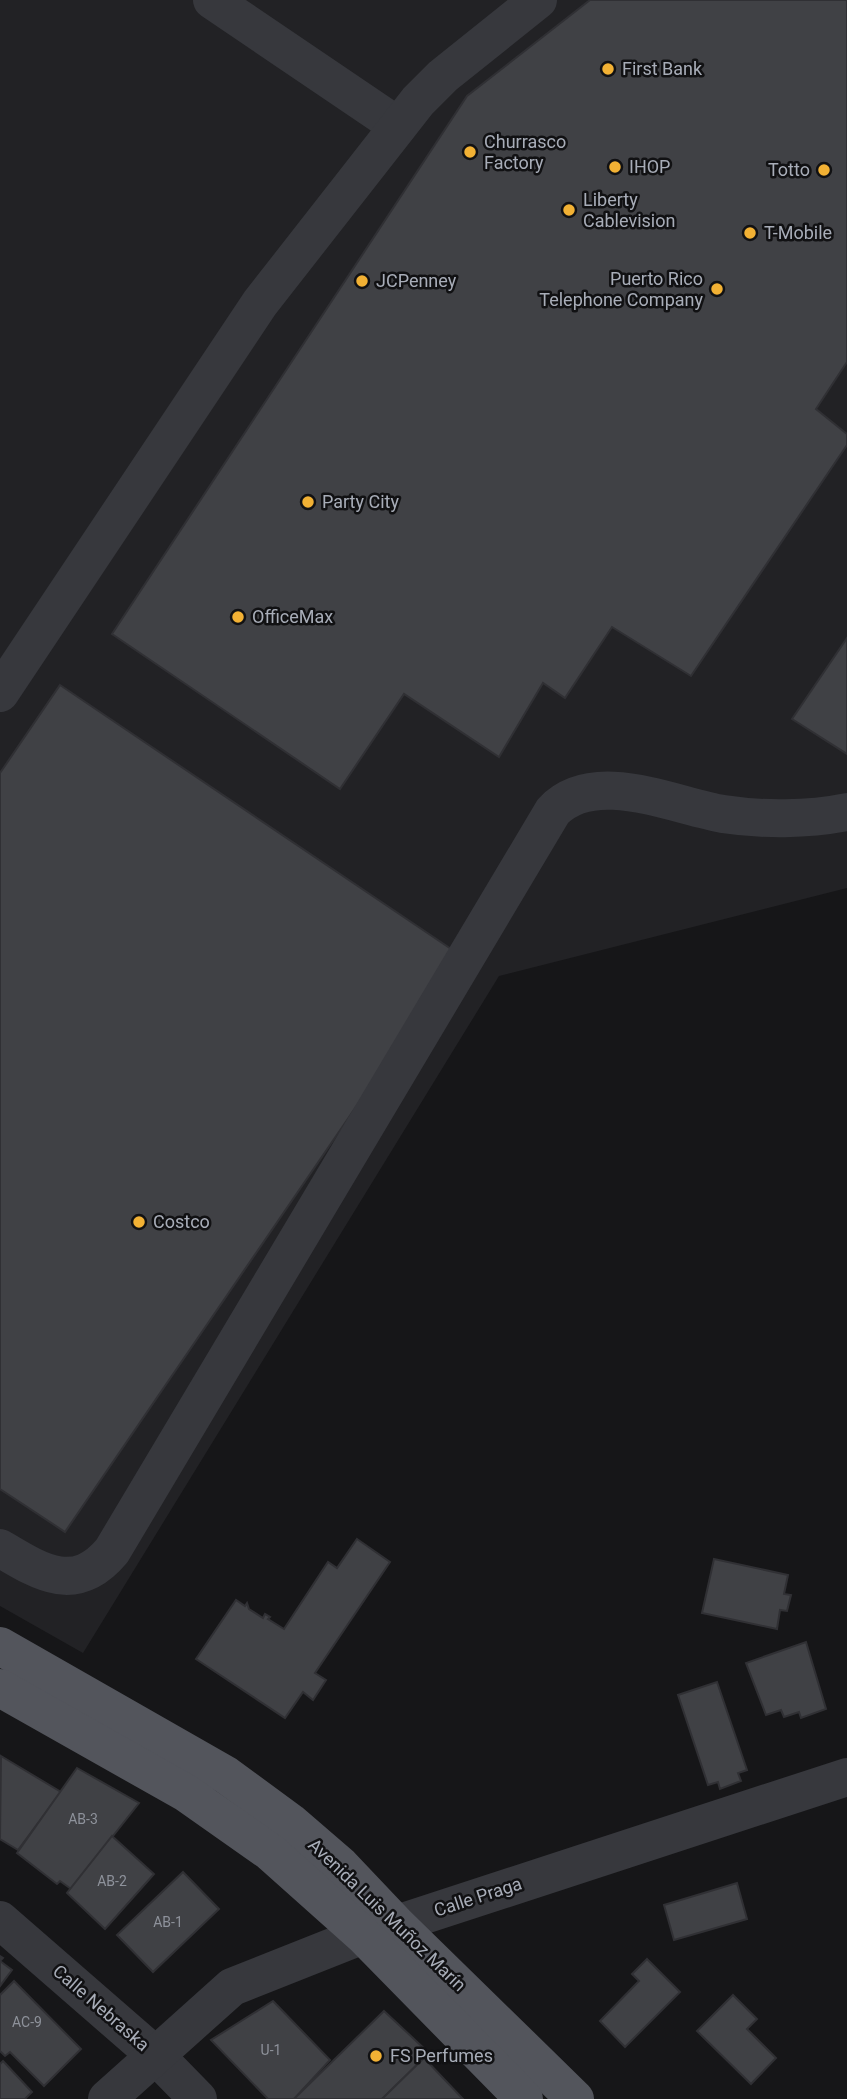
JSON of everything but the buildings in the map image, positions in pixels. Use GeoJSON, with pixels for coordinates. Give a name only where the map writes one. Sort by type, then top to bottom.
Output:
{"type":"FeatureCollection","features":[{"type":"Feature","properties":{"kind":"main road","name":"Avenida Luis Muñoz Marín"},"geometry":{"type":"LineString","coordinates":[[0,1646],[226,1776],[290,1822],[341,1866],[379,1929],[524,2099]]}},
{"type":"Feature","properties":{"kind":"main road","name":"Avenida Luis Muñoz Marín"},"geometry":{"type":"LineString","coordinates":[[0,1688],[186,1793],[379,1929],[575,2099]]}},
{"type":"Feature","properties":{"kind":"street"},"geometry":{"type":"LineString","coordinates":[[212,0],[398,126]]}},
{"type":"Feature","properties":{"kind":"street"},"geometry":{"type":"LineString","coordinates":[[0,693],[260,303],[398,126],[443,76],[538,0]]}},
{"type":"Feature","properties":{"kind":"street"},"geometry":{"type":"LineString","coordinates":[[0,1548],[34,1569],[58,1576],[83,1574],[94,1569],[112,1551],[554,811],[566,797],[587,790],[611,790],[725,814],[806,818],[847,812]]}},
{"type":"Feature","properties":{"kind":"street","name":"Calle Praga"},"geometry":{"type":"LineString","coordinates":[[107,2099],[232,1987],[379,1929],[847,1777]]}},
{"type":"Feature","properties":{"kind":"street","name":"Calle Nebraska"},"geometry":{"type":"LineString","coordinates":[[0,1920],[155,2055],[198,2099]]}},
{"type":"Feature","properties":{"kind":"shaded area"},"geometry":{"type":"Polygon","coordinates":[[[0,0],[847,0],[847,888],[499,976],[83,1653],[0,1606],[0,0]]]}},
{"type":"Feature","properties":{"kind":"place","name":"First Bank"},"geometry":{"type":"Point","coordinates":[608,69]}},
{"type":"Feature","properties":{"kind":"place","name":"Churrasco Factory"},"geometry":{"type":"Point","coordinates":[470,152]}},
{"type":"Feature","properties":{"kind":"place","name":"IHOP"},"geometry":{"type":"Point","coordinates":[615,167]}},
{"type":"Feature","properties":{"kind":"place","name":"Totto"},"geometry":{"type":"Point","coordinates":[824,170]}},
{"type":"Feature","properties":{"kind":"place","name":"Liberty Cablevision"},"geometry":{"type":"Point","coordinates":[569,210]}},
{"type":"Feature","properties":{"kind":"place","name":"T-Mobile"},"geometry":{"type":"Point","coordinates":[750,233]}},
{"type":"Feature","properties":{"kind":"place","name":"JCPenney"},"geometry":{"type":"Point","coordinates":[362,281]}},
{"type":"Feature","properties":{"kind":"place","name":"Puerto Rico Telephone Company"},"geometry":{"type":"Point","coordinates":[717,289]}},
{"type":"Feature","properties":{"kind":"place","name":"Party City"},"geometry":{"type":"Point","coordinates":[308,502]}},
{"type":"Feature","properties":{"kind":"place","name":"OfficeMax"},"geometry":{"type":"Point","coordinates":[238,617]}},
{"type":"Feature","properties":{"kind":"place","name":"Costco"},"geometry":{"type":"Point","coordinates":[139,1222]}},
{"type":"Feature","properties":{"kind":"place","name":"FS Perfumes"},"geometry":{"type":"Point","coordinates":[376,2056]}}]}
